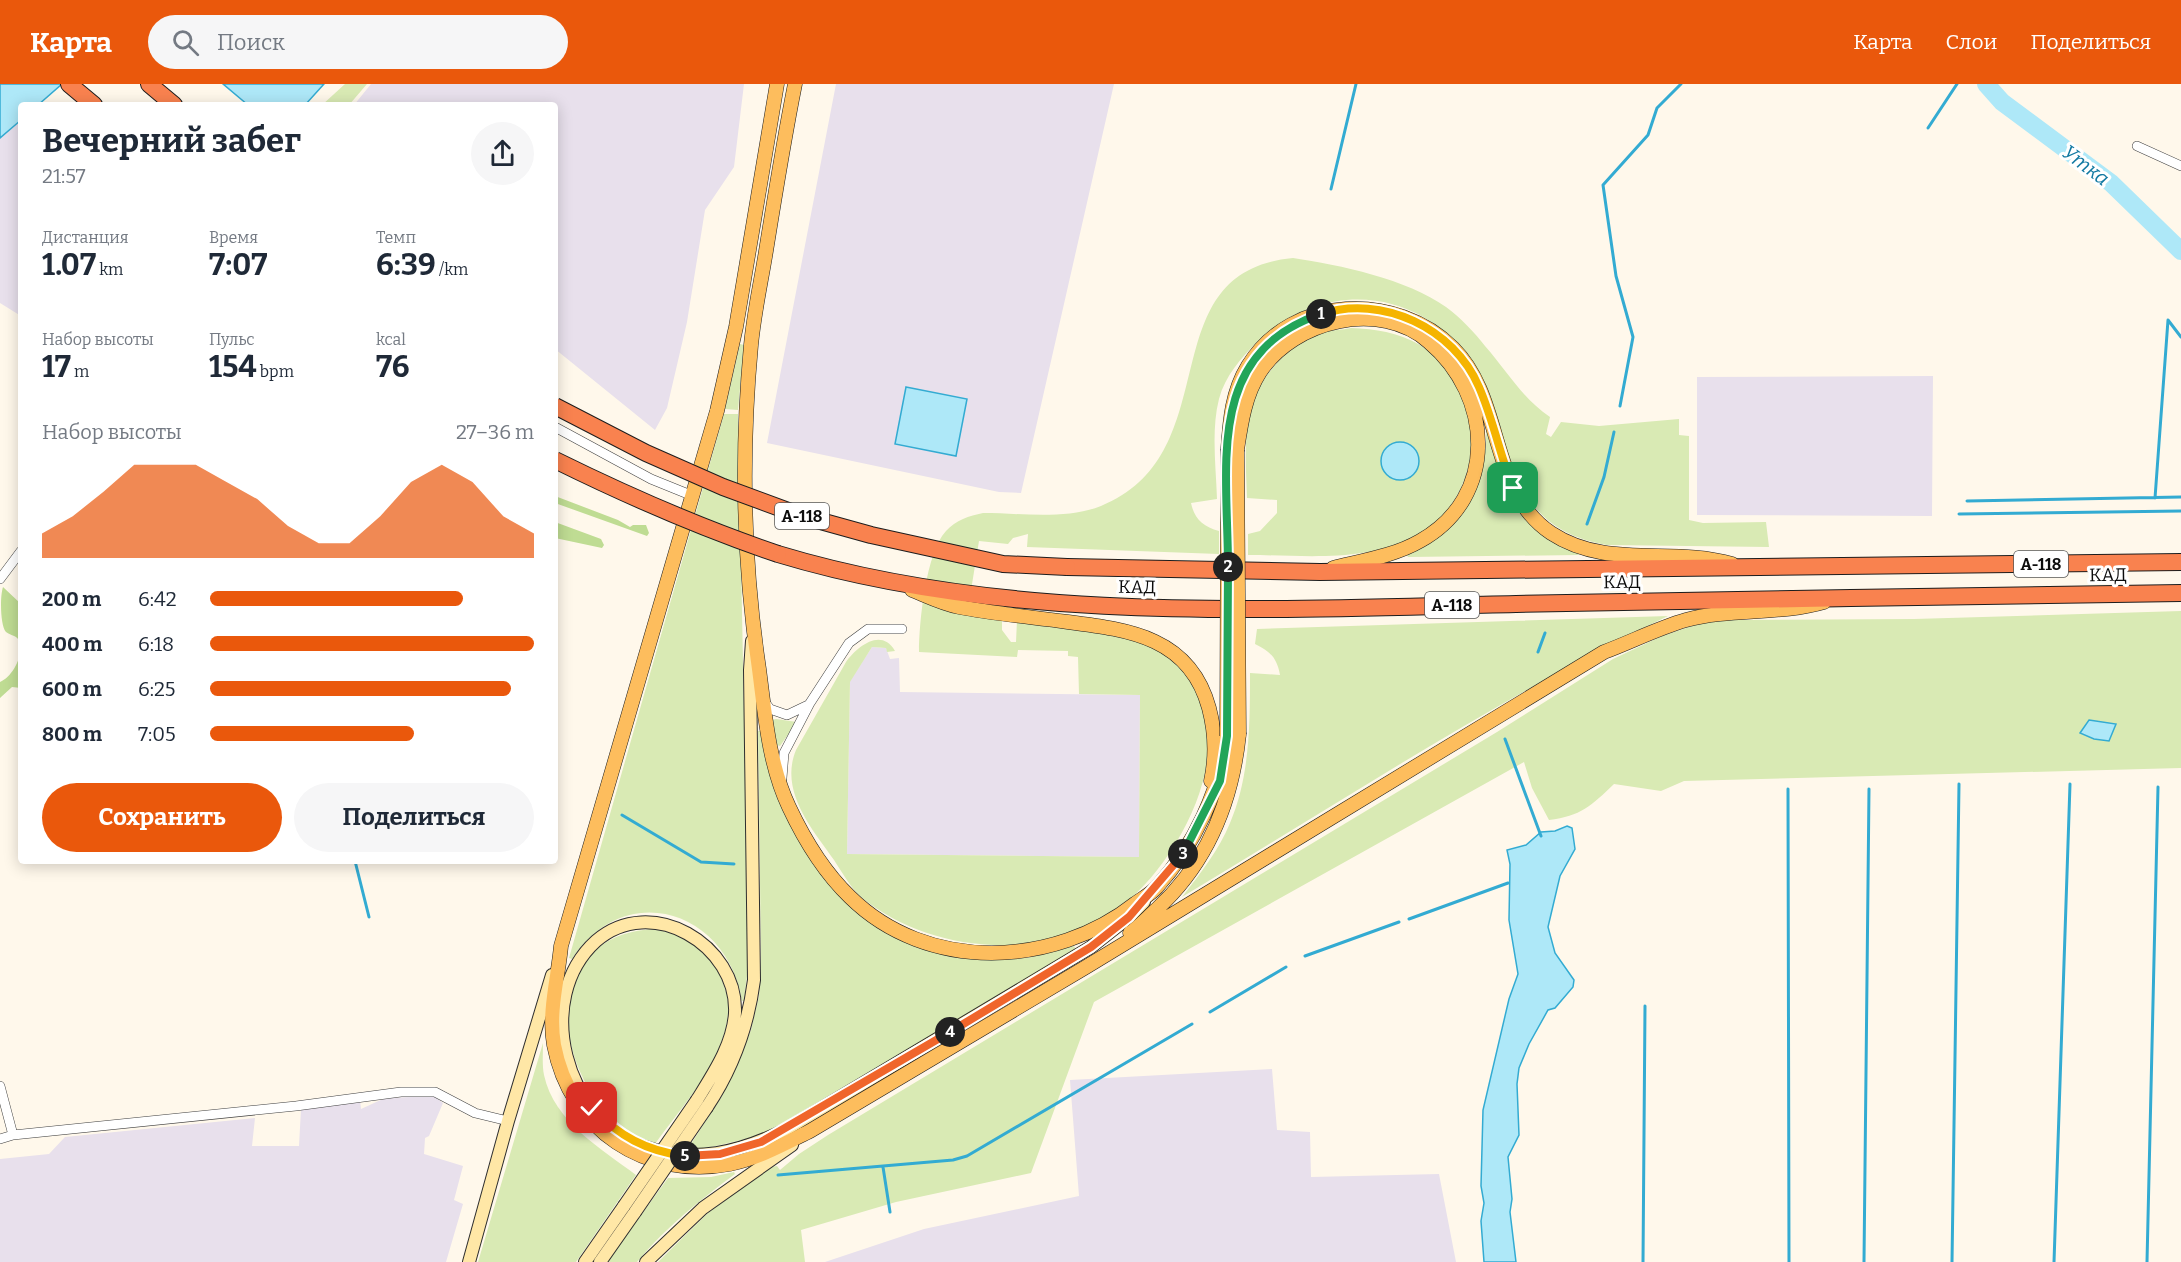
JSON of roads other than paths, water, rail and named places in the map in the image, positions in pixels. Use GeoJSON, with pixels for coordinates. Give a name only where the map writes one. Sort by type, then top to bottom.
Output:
{"type":"FeatureCollection","features":[{"type":"Feature","properties":{"kind":"highway"},"geometry":{"type":"LineString","coordinates":[[69,84],[90,102]]}},
{"type":"Feature","properties":{"kind":"highway"},"geometry":{"type":"LineString","coordinates":[[149,84],[170,102]]}},
{"type":"Feature","properties":{"kind":"highway","name":"КАД"},"geometry":{"type":"LineString","coordinates":[[558,408],[646,453],[723,487],[799,515],[872,535],[1003,564],[1320,572],[1748,569],[2181,562]]}},
{"type":"Feature","properties":{"kind":"highway","name":"А-118"},"geometry":{"type":"LineString","coordinates":[[558,461],[648,505],[716,533],[818,566],[902,586]]}},
{"type":"Feature","properties":{"kind":"highway","name":"КАД"},"geometry":{"type":"LineString","coordinates":[[902,586],[1064,603],[1128,607],[1389,606],[2181,593]]}},
{"type":"Feature","properties":{"kind":"main road"},"geometry":{"type":"LineString","coordinates":[[469,1262],[508,1121],[693,496],[736,327],[777,84]]}},
{"type":"Feature","properties":{"kind":"main road"},"geometry":{"type":"LineString","coordinates":[[795,84],[752,340],[745,457],[747,568],[753,635],[765,723],[788,804],[823,864],[851,899],[890,926],[933,944],[992,953],[1040,949],[1064,943],[1106,925],[1155,890]]}},
{"type":"Feature","properties":{"kind":"main road"},"geometry":{"type":"LineString","coordinates":[[1086,967],[1102,951],[1134,930],[1177,891],[1202,856],[1224,808],[1235,768],[1233,449],[1235,392],[1248,365],[1286,328],[1326,312],[1347,308],[1369,308],[1391,311],[1433,331],[1454,348],[1479,385],[1513,488],[1533,519],[1551,533],[1585,550],[1604,555],[1708,557],[1748,569]]}},
{"type":"Feature","properties":{"kind":"main road"},"geometry":{"type":"LineString","coordinates":[[1233,449],[1248,396],[1260,372],[1276,352],[1295,337],[1318,327],[1359,319],[1396,325],[1428,340],[1457,372],[1474,410],[1479,457],[1467,493],[1454,513],[1440,528],[1419,542],[1396,551],[1320,572]]}},
{"type":"Feature","properties":{"kind":"main road"},"geometry":{"type":"LineString","coordinates":[[902,586],[957,607],[1135,632],[1165,646],[1183,661],[1206,696],[1214,725],[1213,769],[1205,809]]}},
{"type":"Feature","properties":{"kind":"main road"},"geometry":{"type":"LineString","coordinates":[[646,1262],[703,1208],[810,1131],[1086,967],[1604,652],[1686,620],[1728,614],[1800,609],[1840,597]]}},
{"type":"Feature","properties":{"kind":"main road"},"geometry":{"type":"LineString","coordinates":[[600,1262],[630,1209],[738,1050],[749,1013],[754,981],[750,670],[753,635]]}},
{"type":"Feature","properties":{"kind":"main road"},"geometry":{"type":"LineString","coordinates":[[702,1104],[734,1023],[733,991],[722,966],[712,951],[699,939],[671,926],[654,923],[635,924],[607,933],[583,956],[568,986],[562,1029],[570,1068],[592,1108],[614,1129],[634,1142],[666,1153],[700,1156],[741,1149],[785,1130],[1091,947],[1129,917],[1155,890],[1185,852],[1220,781],[1233,735]]}},
{"type":"Feature","properties":{"kind":"main road"},"geometry":{"type":"LineString","coordinates":[[561,946],[552,1002],[556,1053],[572,1095],[589,1118],[610,1138],[626,1149],[661,1164],[712,1166],[746,1160],[810,1131]]}},
{"type":"Feature","properties":{"kind":"main road"},"geometry":{"type":"LineString","coordinates":[[585,1262],[630,1209]]}},
{"type":"Feature","properties":{"kind":"street"},"geometry":{"type":"LineString","coordinates":[[2137,146],[2181,165]]}},
{"type":"Feature","properties":{"kind":"street"},"geometry":{"type":"LineString","coordinates":[[558,429],[651,479],[693,496]]}},
{"type":"Feature","properties":{"kind":"street"},"geometry":{"type":"LineString","coordinates":[[0,579],[18,555]]}},
{"type":"Feature","properties":{"kind":"street"},"geometry":{"type":"LineString","coordinates":[[781,783],[784,753],[810,704],[849,643],[858,634],[876,628],[902,629]]}},
{"type":"Feature","properties":{"kind":"street"},"geometry":{"type":"LineString","coordinates":[[761,695],[770,709],[787,715],[810,704]]}},
{"type":"Feature","properties":{"kind":"street"},"geometry":{"type":"LineString","coordinates":[[0,1086],[13,1135]]}},
{"type":"Feature","properties":{"kind":"street"},"geometry":{"type":"LineString","coordinates":[[0,1138],[296,1106],[401,1092],[435,1092],[476,1113],[508,1121]]}},
{"type":"Feature","properties":{"kind":"water"},"geometry":{"type":"Polygon","coordinates":[[[0,84],[62,84],[41,102],[18,102],[18,123],[0,138],[0,84]]]}},
{"type":"Feature","properties":{"kind":"water"},"geometry":{"type":"Polygon","coordinates":[[[223,84],[324,84],[308,102],[244,102],[223,84]]]}},
{"type":"Feature","properties":{"kind":"water"},"geometry":{"type":"Polygon","coordinates":[[[906,387],[967,399],[956,456],[895,444],[906,387]]]}},
{"type":"Feature","properties":{"kind":"water"},"geometry":{"type":"Polygon","coordinates":[[[1400,442],[1407,443],[1413,448],[1418,454],[1418,468],[1413,474],[1407,479],[1400,480],[1393,479],[1387,474],[1382,468],[1381,461],[1382,454],[1387,448],[1393,443],[1400,442]]]}},
{"type":"Feature","properties":{"kind":"water"},"geometry":{"type":"Polygon","coordinates":[[[2089,720],[2116,724],[2109,741],[2094,739],[2080,733],[2089,720]]]}},
{"type":"Feature","properties":{"kind":"water"},"geometry":{"type":"Polygon","coordinates":[[[1567,826],[1572,828],[1575,849],[1560,876],[1548,927],[1555,953],[1574,980],[1573,987],[1555,1008],[1548,1010],[1519,1068],[1517,1084],[1519,1135],[1508,1157],[1512,1199],[1510,1212],[1516,1262],[1484,1262],[1481,1221],[1484,1203],[1481,1186],[1483,1110],[1509,999],[1518,974],[1509,920],[1510,864],[1507,850],[1526,845],[1541,832],[1555,831],[1567,826]]]}},
{"type":"Feature","properties":{"kind":"waterway"},"geometry":{"type":"LineString","coordinates":[[1331,189],[1356,84]]}},
{"type":"Feature","properties":{"kind":"waterway"},"geometry":{"type":"LineString","coordinates":[[1620,406],[1633,337],[1616,276],[1603,185],[1648,135],[1657,108],[1681,84]]}},
{"type":"Feature","properties":{"kind":"waterway"},"geometry":{"type":"LineString","coordinates":[[1928,128],[1957,84]]}},
{"type":"Feature","properties":{"kind":"waterway","name":"Утка"},"geometry":{"type":"LineString","coordinates":[[1986,84],[2002,102],[2111,183],[2181,251]]}},
{"type":"Feature","properties":{"kind":"waterway"},"geometry":{"type":"LineString","coordinates":[[2155,498],[2168,320],[2181,337]]}},
{"type":"Feature","properties":{"kind":"waterway"},"geometry":{"type":"LineString","coordinates":[[1587,524],[1604,477],[1614,432]]}},
{"type":"Feature","properties":{"kind":"waterway"},"geometry":{"type":"LineString","coordinates":[[1967,501],[2181,497]]}},
{"type":"Feature","properties":{"kind":"waterway"},"geometry":{"type":"LineString","coordinates":[[1959,514],[2181,511]]}},
{"type":"Feature","properties":{"kind":"waterway"},"geometry":{"type":"LineString","coordinates":[[1538,652],[1545,633]]}},
{"type":"Feature","properties":{"kind":"waterway"},"geometry":{"type":"LineString","coordinates":[[1505,739],[1541,836]]}},
{"type":"Feature","properties":{"kind":"waterway"},"geometry":{"type":"LineString","coordinates":[[1952,1262],[1959,784]]}},
{"type":"Feature","properties":{"kind":"waterway"},"geometry":{"type":"LineString","coordinates":[[2054,1262],[2070,784]]}},
{"type":"Feature","properties":{"kind":"waterway"},"geometry":{"type":"LineString","coordinates":[[2147,1262],[2158,787]]}},
{"type":"Feature","properties":{"kind":"waterway"},"geometry":{"type":"LineString","coordinates":[[1788,789],[1789,1262]]}},
{"type":"Feature","properties":{"kind":"waterway"},"geometry":{"type":"LineString","coordinates":[[1864,1262],[1869,789]]}},
{"type":"Feature","properties":{"kind":"waterway"},"geometry":{"type":"LineString","coordinates":[[622,815],[701,862],[734,864]]}},
{"type":"Feature","properties":{"kind":"waterway"},"geometry":{"type":"LineString","coordinates":[[356,864],[369,917]]}},
{"type":"Feature","properties":{"kind":"waterway"},"geometry":{"type":"LineString","coordinates":[[1409,919],[1508,883]]}},
{"type":"Feature","properties":{"kind":"waterway"},"geometry":{"type":"LineString","coordinates":[[1305,956],[1399,922]]}},
{"type":"Feature","properties":{"kind":"waterway"},"geometry":{"type":"LineString","coordinates":[[1210,1012],[1286,967]]}},
{"type":"Feature","properties":{"kind":"waterway"},"geometry":{"type":"LineString","coordinates":[[1643,1262],[1645,1006]]}},
{"type":"Feature","properties":{"kind":"waterway"},"geometry":{"type":"LineString","coordinates":[[778,1175],[953,1160],[967,1156],[1192,1024]]}},
{"type":"Feature","properties":{"kind":"waterway"},"geometry":{"type":"LineString","coordinates":[[883,1167],[890,1212]]}}]}
